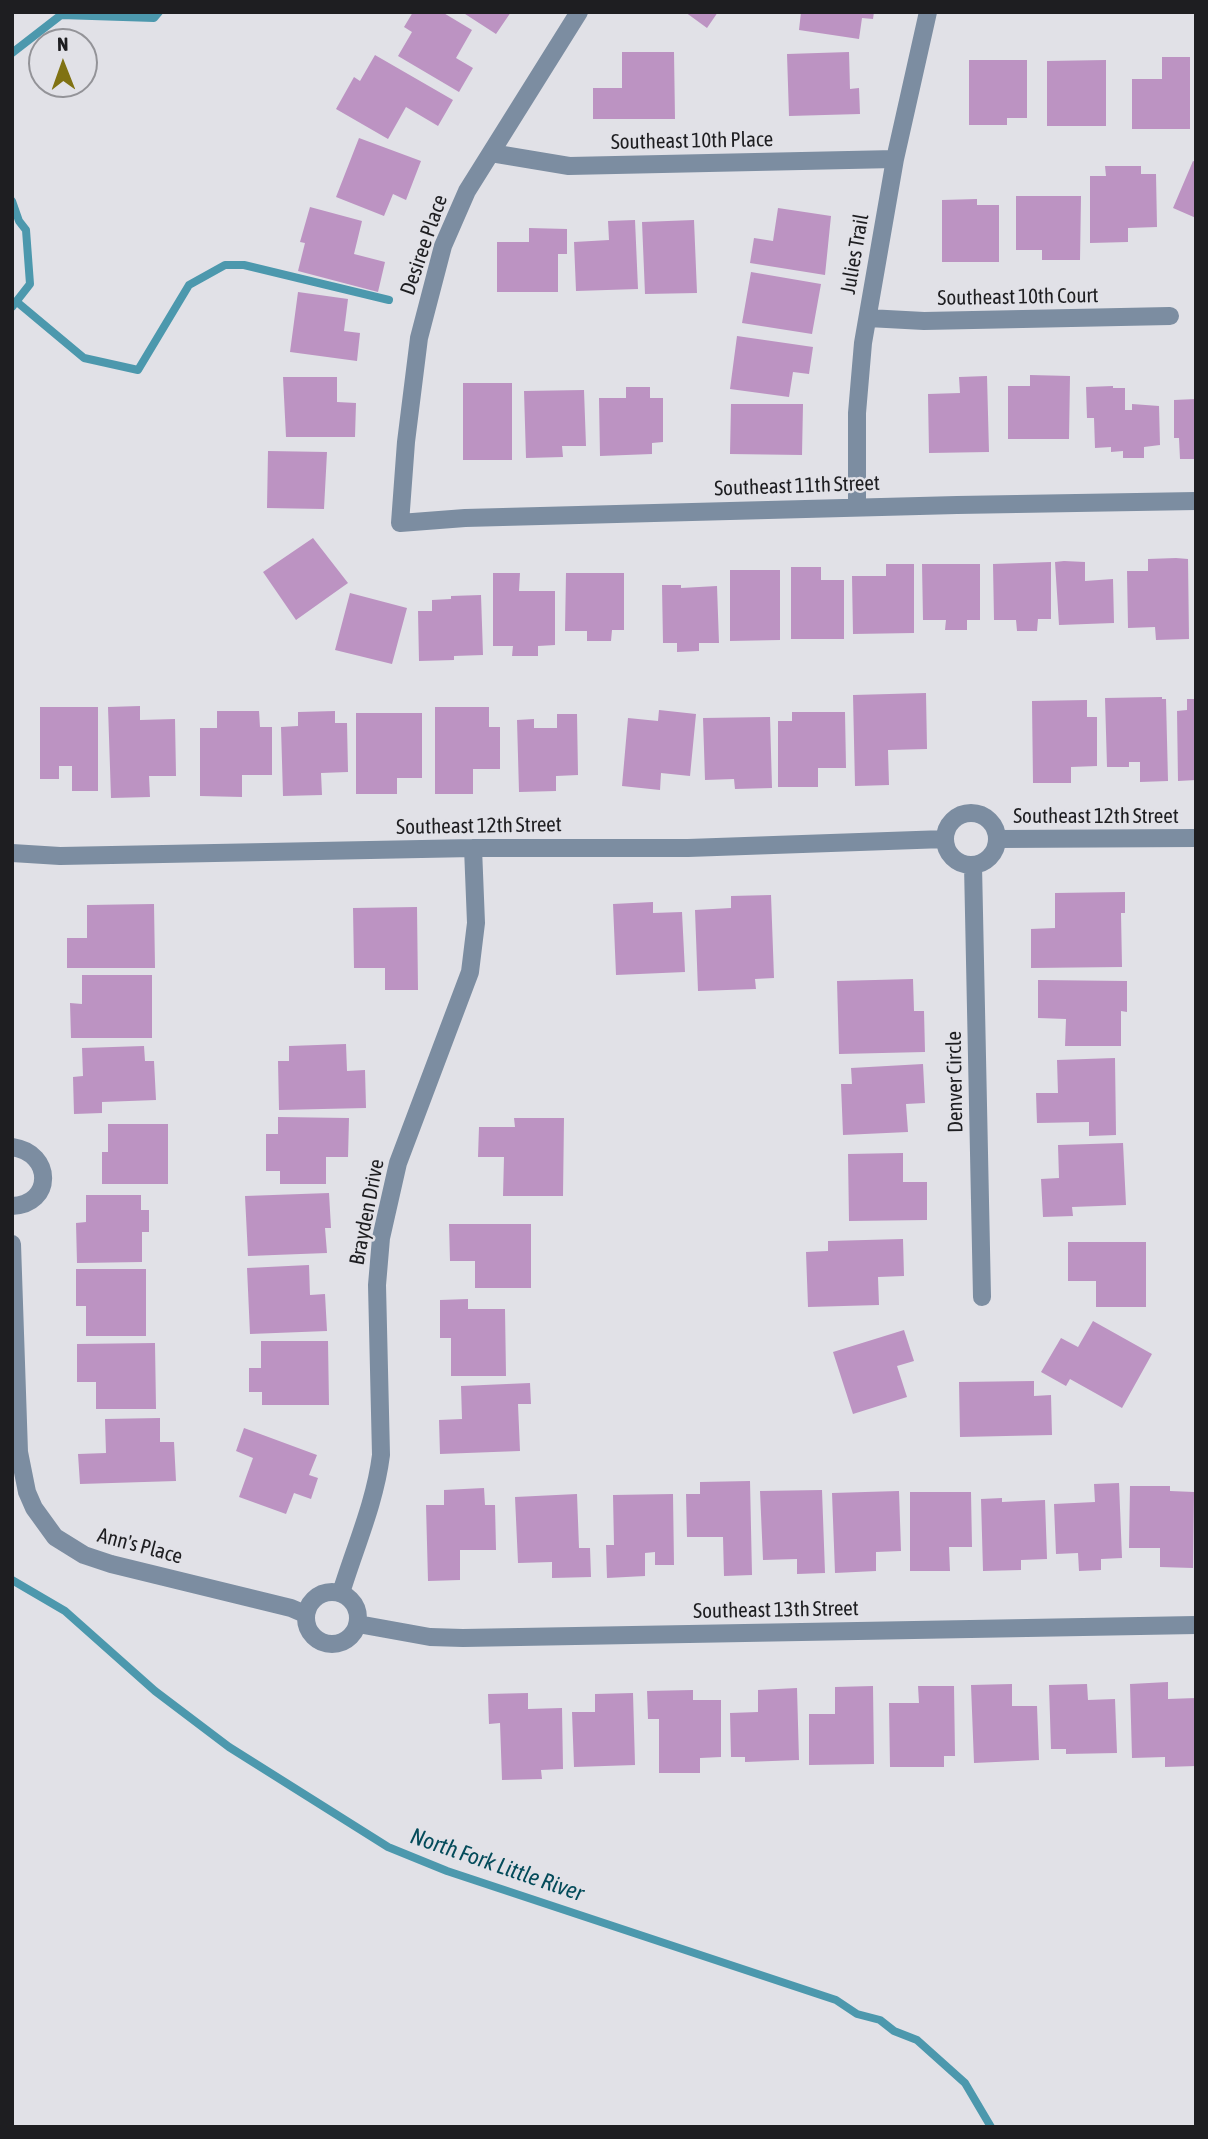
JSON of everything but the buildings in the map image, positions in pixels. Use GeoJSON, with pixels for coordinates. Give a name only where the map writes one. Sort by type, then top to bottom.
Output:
{"type":"FeatureCollection","features":[{"type":"Feature","properties":{"kind":"street","name":"Desiree Place"},"geometry":{"type":"LineString","coordinates":[[400,523],[419,338],[431,288],[454,218],[467,191],[579,12]]}},
{"type":"Feature","properties":{"kind":"street","name":"Julies Trail"},"geometry":{"type":"LineString","coordinates":[[857,507],[857,412],[867,318],[895,159],[928,12]]}},
{"type":"Feature","properties":{"kind":"street","name":"Southeast 10th Place"},"geometry":{"type":"LineString","coordinates":[[491,153],[569,166],[895,159]]}},
{"type":"Feature","properties":{"kind":"street","name":"Southeast 10th Court"},"geometry":{"type":"LineString","coordinates":[[867,318],[924,321],[1170,316]]}},
{"type":"Feature","properties":{"kind":"street","name":"Southeast 11th Street"},"geometry":{"type":"LineString","coordinates":[[400,523],[465,518],[857,507],[1196,501]]}},
{"type":"Feature","properties":{"kind":"street"},"geometry":{"type":"LineString","coordinates":[[975,813],[993,823],[998,839],[992,855],[973,865],[957,860],[950,854],[945,839],[949,825],[956,818],[975,813]]}},
{"type":"Feature","properties":{"kind":"street","name":"Southeast 12th Street"},"geometry":{"type":"LineString","coordinates":[[998,839],[1196,838]]}},
{"type":"Feature","properties":{"kind":"street","name":"Southeast 12th Street"},"geometry":{"type":"LineString","coordinates":[[12,853],[60,856],[473,848],[688,848],[945,839]]}},
{"type":"Feature","properties":{"kind":"street","name":"Brayden Drive"},"geometry":{"type":"LineString","coordinates":[[341,1592],[371,1507],[381,1455],[377,1285],[381,1238],[398,1163],[470,972],[476,923],[473,848]]}},
{"type":"Feature","properties":{"kind":"street","name":"Denver Circle"},"geometry":{"type":"LineString","coordinates":[[973,865],[982,1297]]}},
{"type":"Feature","properties":{"kind":"street"},"geometry":{"type":"LineString","coordinates":[[12,1140],[12,1147],[23,1149],[36,1158],[43,1171],[43,1182],[35,1197],[26,1203],[12,1206]]}},
{"type":"Feature","properties":{"kind":"street","name":"Ann's Place"},"geometry":{"type":"LineString","coordinates":[[12,1244],[20,1462],[27,1492],[48,1529],[67,1546],[111,1564],[291,1608],[305,1614]]}},
{"type":"Feature","properties":{"kind":"street"},"geometry":{"type":"LineString","coordinates":[[324,1592],[341,1592],[355,1604],[359,1616],[358,1624],[352,1636],[342,1642],[320,1642],[312,1636],[306,1625],[305,1614],[313,1598],[324,1592]]}},
{"type":"Feature","properties":{"kind":"street","name":"Southeast 13th Street"},"geometry":{"type":"LineString","coordinates":[[358,1624],[430,1637],[463,1638],[1196,1625]]}},
{"type":"Feature","properties":{"kind":"waterway"},"geometry":{"type":"LineString","coordinates":[[12,53],[61,15],[154,18],[159,12]]}},
{"type":"Feature","properties":{"kind":"waterway"},"geometry":{"type":"LineString","coordinates":[[12,201],[19,221],[26,230],[30,284],[12,307]]}},
{"type":"Feature","properties":{"kind":"waterway"},"geometry":{"type":"LineString","coordinates":[[17,302],[84,358],[138,370],[189,285],[225,265],[244,265],[389,300]]}},
{"type":"Feature","properties":{"kind":"waterway","name":"North Fork Little River"},"geometry":{"type":"LineString","coordinates":[[12,1580],[65,1611],[155,1691],[229,1747],[388,1847],[447,1871],[836,2000],[857,2014],[880,2020],[894,2031],[917,2040],[965,2083],[991,2127]]}}]}
